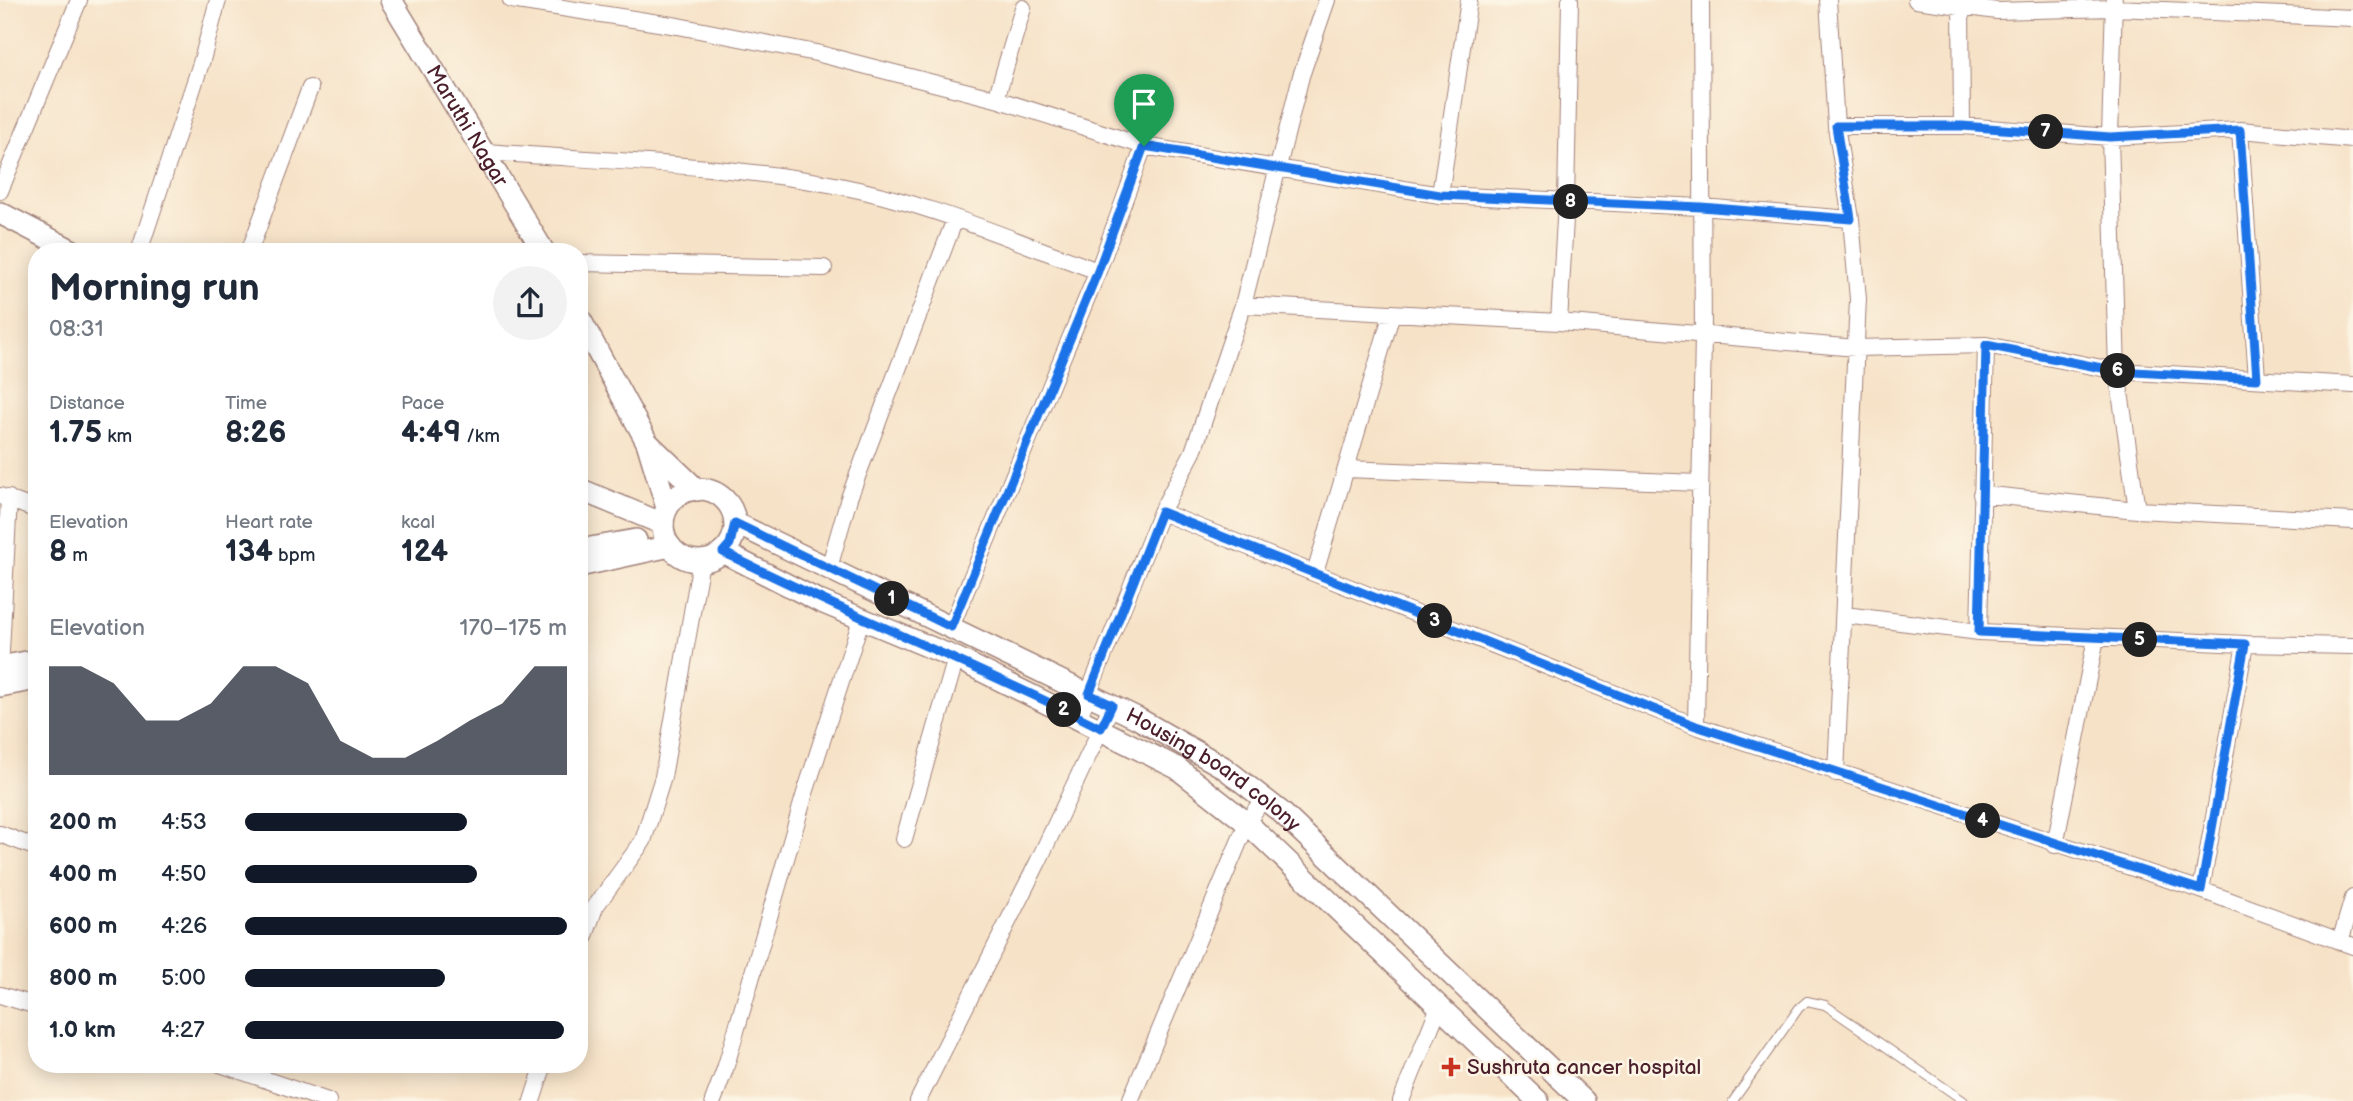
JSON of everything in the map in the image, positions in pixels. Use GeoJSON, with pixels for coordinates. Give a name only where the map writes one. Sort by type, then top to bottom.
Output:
{"type":"FeatureCollection","features":[{"type":"Feature","properties":{"kind":"street"},"geometry":{"type":"LineString","coordinates":[[0,191],[79,0]]}},
{"type":"Feature","properties":{"kind":"street"},"geometry":{"type":"LineString","coordinates":[[142,243],[202,60],[218,0]]}},
{"type":"Feature","properties":{"kind":"street","name":"Maruthi Nagar"},"geometry":{"type":"LineString","coordinates":[[391,0],[539,243]]}},
{"type":"Feature","properties":{"kind":"street"},"geometry":{"type":"LineString","coordinates":[[510,0],[678,26],[816,52],[996,99],[1144,146],[1279,169],[1440,195],[1701,207],[1851,219]]}},
{"type":"Feature","properties":{"kind":"street"},"geometry":{"type":"LineString","coordinates":[[1079,717],[1161,512],[1193,452],[1243,306],[1301,76],[1327,0]]}},
{"type":"Feature","properties":{"kind":"street"},"geometry":{"type":"LineString","coordinates":[[1440,195],[1469,0]]}},
{"type":"Feature","properties":{"kind":"street"},"geometry":{"type":"LineString","coordinates":[[1559,322],[1566,202],[1570,0]]}},
{"type":"Feature","properties":{"kind":"street"},"geometry":{"type":"LineString","coordinates":[[1696,726],[1703,335],[1701,0]]}},
{"type":"Feature","properties":{"kind":"street"},"geometry":{"type":"LineString","coordinates":[[1828,0],[1836,126],[1851,219],[1857,299],[1836,773]]}},
{"type":"Feature","properties":{"kind":"street"},"geometry":{"type":"LineString","coordinates":[[1916,0],[1997,11],[2114,4],[2353,18]]}},
{"type":"Feature","properties":{"kind":"street"},"geometry":{"type":"LineString","coordinates":[[1961,4],[1962,126]]}},
{"type":"Feature","properties":{"kind":"street"},"geometry":{"type":"LineString","coordinates":[[2114,4],[2110,137],[2117,371],[2137,510]]}},
{"type":"Feature","properties":{"kind":"street"},"geometry":{"type":"LineString","coordinates":[[996,99],[1023,8]]}},
{"type":"Feature","properties":{"kind":"street"},"geometry":{"type":"LineString","coordinates":[[252,243],[310,88]]}},
{"type":"Feature","properties":{"kind":"street"},"geometry":{"type":"LineString","coordinates":[[1836,126],[1962,126],[2110,137],[2240,130],[2353,140]]}},
{"type":"Feature","properties":{"kind":"street"},"geometry":{"type":"LineString","coordinates":[[2240,130],[2257,379]]}},
{"type":"Feature","properties":{"kind":"street"},"geometry":{"type":"LineString","coordinates":[[951,627],[1098,271],[1144,146]]}},
{"type":"Feature","properties":{"kind":"street"},"geometry":{"type":"LineString","coordinates":[[485,152],[760,174],[843,187],[955,219],[1098,271]]}},
{"type":"Feature","properties":{"kind":"street"},"geometry":{"type":"LineString","coordinates":[[0,213],[58,243]]}},
{"type":"Feature","properties":{"kind":"street"},"geometry":{"type":"LineString","coordinates":[[830,568],[849,498],[955,219]]}},
{"type":"Feature","properties":{"kind":"street"},"geometry":{"type":"LineString","coordinates":[[588,263],[824,268]]}},
{"type":"Feature","properties":{"kind":"street"},"geometry":{"type":"LineString","coordinates":[[1243,306],[1559,322],[1856,348],[1986,345],[2117,371],[2353,385]]}},
{"type":"Feature","properties":{"kind":"street"},"geometry":{"type":"LineString","coordinates":[[1315,573],[1392,313]]}},
{"type":"Feature","properties":{"kind":"street"},"geometry":{"type":"LineString","coordinates":[[588,334],[647,442],[666,525],[678,555],[701,561],[723,552],[730,544],[735,523],[726,502],[718,495],[696,490],[647,442]]}},
{"type":"Feature","properties":{"kind":"street"},"geometry":{"type":"LineString","coordinates":[[1979,632],[1986,345]]}},
{"type":"Feature","properties":{"kind":"street"},"geometry":{"type":"LineString","coordinates":[[1346,469],[1699,483]]}},
{"type":"Feature","properties":{"kind":"street"},"geometry":{"type":"LineString","coordinates":[[588,562],[666,525],[675,499],[696,490]]}},
{"type":"Feature","properties":{"kind":"street"},"geometry":{"type":"LineString","coordinates":[[588,493],[666,525]]}},
{"type":"Feature","properties":{"kind":"street"},"geometry":{"type":"LineString","coordinates":[[1981,494],[2137,510],[2353,521]]}},
{"type":"Feature","properties":{"kind":"street"},"geometry":{"type":"LineString","coordinates":[[0,672],[5,497],[28,506]]}},
{"type":"Feature","properties":{"kind":"street"},"geometry":{"type":"LineString","coordinates":[[1161,512],[1696,726],[2055,845],[2201,890],[2346,944],[2353,898]]}},
{"type":"Feature","properties":{"kind":"street","name":"Housing board colony"},"geometry":{"type":"LineString","coordinates":[[735,523],[1112,705],[1223,767],[1263,797],[1583,1101]]}},
{"type":"Feature","properties":{"kind":"street"},"geometry":{"type":"LineString","coordinates":[[588,547],[666,525]]}},
{"type":"Feature","properties":{"kind":"street","name":"Housing board colony"},"geometry":{"type":"LineString","coordinates":[[723,552],[820,601],[956,658],[1178,768],[1247,823],[1440,1004],[1538,1101]]}},
{"type":"Feature","properties":{"kind":"street"},"geometry":{"type":"LineString","coordinates":[[588,925],[594,907],[643,841],[663,778],[701,561]]}},
{"type":"Feature","properties":{"kind":"street"},"geometry":{"type":"LineString","coordinates":[[1845,615],[1979,632],[2353,646]]}},
{"type":"Feature","properties":{"kind":"street"},"geometry":{"type":"LineString","coordinates":[[713,1101],[725,1069],[805,793],[862,617]]}},
{"type":"Feature","properties":{"kind":"street"},"geometry":{"type":"LineString","coordinates":[[2055,845],[2096,638]]}},
{"type":"Feature","properties":{"kind":"street"},"geometry":{"type":"LineString","coordinates":[[2201,890],[2245,644]]}},
{"type":"Feature","properties":{"kind":"street"},"geometry":{"type":"LineString","coordinates":[[904,839],[956,658]]}},
{"type":"Feature","properties":{"kind":"street"},"geometry":{"type":"LineString","coordinates":[[0,672],[28,663]]}},
{"type":"Feature","properties":{"kind":"street"},"geometry":{"type":"LineString","coordinates":[[0,672],[28,677]]}},
{"type":"Feature","properties":{"kind":"street"},"geometry":{"type":"LineString","coordinates":[[918,1101],[1038,862],[1112,705]]}},
{"type":"Feature","properties":{"kind":"street"},"geometry":{"type":"LineString","coordinates":[[1130,1101],[1247,823],[1263,797]]}},
{"type":"Feature","properties":{"kind":"street"},"geometry":{"type":"LineString","coordinates":[[0,834],[28,845]]}},
{"type":"Feature","properties":{"kind":"street"},"geometry":{"type":"LineString","coordinates":[[0,995],[28,1003]]}},
{"type":"Feature","properties":{"kind":"street"},"geometry":{"type":"LineString","coordinates":[[1401,1101],[1440,1004]]}},
{"type":"Feature","properties":{"kind":"street"},"geometry":{"type":"LineString","coordinates":[[246,1073],[328,1101]]}},
{"type":"Feature","properties":{"kind":"street"},"geometry":{"type":"LineString","coordinates":[[532,1101],[541,1073]]}},
{"type":"Feature","properties":{"kind":"lane"},"geometry":{"type":"LineString","coordinates":[[1733,1101],[1799,1008],[1807,1002],[1825,1005],[1964,1101]]}},
{"type":"Feature","properties":{"kind":"place","name":"Sushruta cancer hospital"},"geometry":{"type":"Point","coordinates":[1451,1067]}},
{"type":"Feature","properties":{"kind":"route"},"geometry":{"type":"LineString","coordinates":[[1836,126],[1962,126],[2110,137],[2240,130],[2257,379],[2117,371],[1986,345],[1979,632],[2245,644],[2201,890],[2055,845],[1696,726],[1161,512],[1089,694],[1112,705],[1101,728],[956,658],[820,601],[723,552],[730,544],[735,523],[951,627],[1098,271],[1144,146],[1440,195],[1701,207],[1851,219],[1836,126]]}}]}
